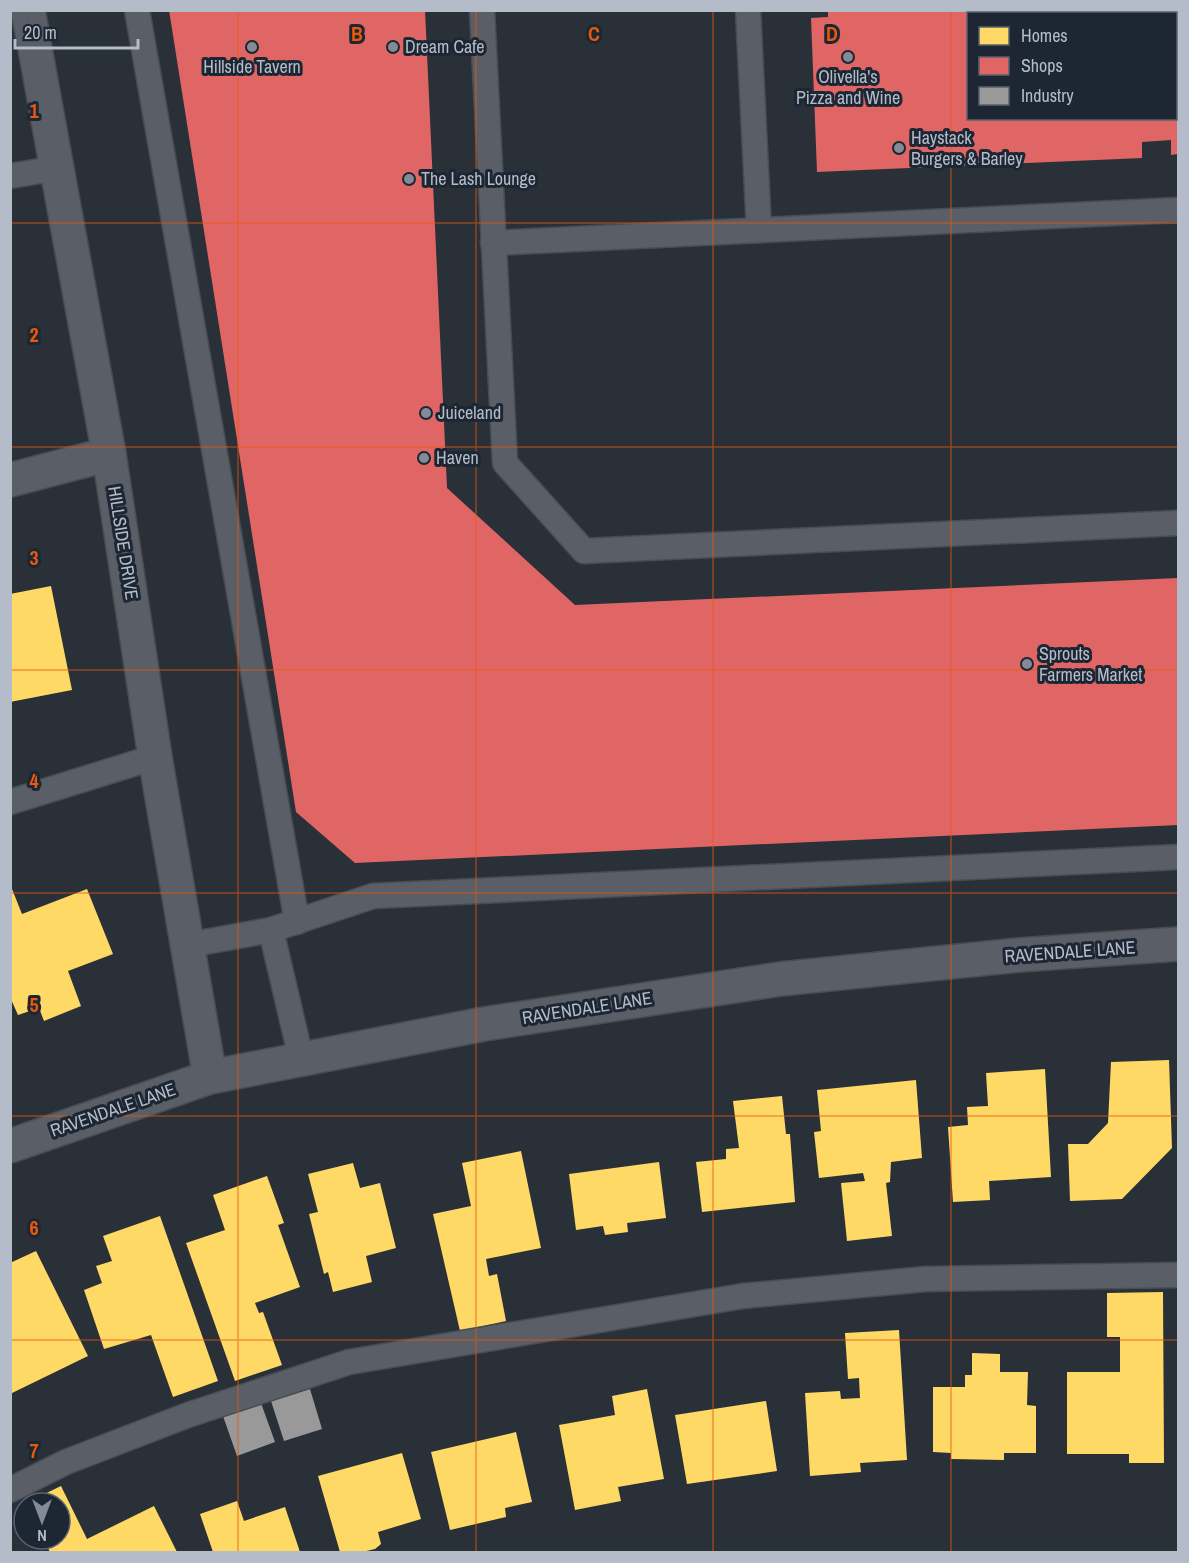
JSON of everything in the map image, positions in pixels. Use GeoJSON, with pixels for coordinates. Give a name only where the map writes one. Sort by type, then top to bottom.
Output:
{"type":"FeatureCollection","features":[{"type":"Feature","properties":{"kind":"street","name":"HILLSIDE DRIVE"},"geometry":{"type":"LineString","coordinates":[[28,10],[109,454],[155,757],[210,1077]]}},
{"type":"Feature","properties":{"kind":"street"},"geometry":{"type":"LineString","coordinates":[[10,480],[109,454]]}},
{"type":"Feature","properties":{"kind":"street","name":"RAVENDALE LANE"},"geometry":{"type":"LineString","coordinates":[[10,1146],[210,1077],[484,1024],[780,979],[1019,955],[1179,944]]}},
{"type":"Feature","properties":{"kind":"lane"},"geometry":{"type":"LineString","coordinates":[[136,10],[297,922]]}},
{"type":"Feature","properties":{"kind":"lane"},"geometry":{"type":"LineString","coordinates":[[482,10],[505,463],[584,551],[1179,524]]}},
{"type":"Feature","properties":{"kind":"lane"},"geometry":{"type":"LineString","coordinates":[[748,10],[759,231]]}},
{"type":"Feature","properties":{"kind":"lane"},"geometry":{"type":"LineString","coordinates":[[10,176],[58,168]]}},
{"type":"Feature","properties":{"kind":"lane"},"geometry":{"type":"LineString","coordinates":[[493,243],[1179,210]]}},
{"type":"Feature","properties":{"kind":"lane"},"geometry":{"type":"LineString","coordinates":[[10,802],[155,757]]}},
{"type":"Feature","properties":{"kind":"lane"},"geometry":{"type":"LineString","coordinates":[[188,945],[271,930],[373,896],[1179,857]]}},
{"type":"Feature","properties":{"kind":"lane"},"geometry":{"type":"LineString","coordinates":[[271,930],[301,1058]]}},
{"type":"Feature","properties":{"kind":"lane"},"geometry":{"type":"LineString","coordinates":[[10,1490],[66,1462],[188,1415],[349,1362],[743,1296],[926,1279],[1179,1275]]}},
{"type":"Feature","properties":{"kind":"building: Homes"},"geometry":{"type":"Polygon","coordinates":[[[51,586],[72,690],[10,702],[10,594],[51,586]]]}},
{"type":"Feature","properties":{"kind":"building: Homes"},"geometry":{"type":"Polygon","coordinates":[[[10,884],[22,914],[87,889],[113,954],[68,971],[81,1006],[44,1021],[39,1008],[18,1015],[10,997],[10,884]]]}},
{"type":"Feature","properties":{"kind":"building: Homes"},"geometry":{"type":"Polygon","coordinates":[[[1169,1060],[1172,1148],[1122,1199],[1070,1201],[1068,1144],[1088,1144],[1108,1123],[1111,1062],[1169,1060]]]}},
{"type":"Feature","properties":{"kind":"building: Homes"},"geometry":{"type":"Polygon","coordinates":[[[1045,1069],[1051,1177],[989,1181],[990,1200],[953,1202],[948,1127],[968,1125],[967,1107],[988,1106],[986,1073],[1045,1069]]]}},
{"type":"Feature","properties":{"kind":"building: Homes"},"geometry":{"type":"Polygon","coordinates":[[[916,1080],[922,1158],[891,1162],[890,1182],[886,1183],[892,1236],[847,1241],[841,1183],[865,1181],[863,1173],[819,1178],[814,1132],[821,1131],[817,1090],[916,1080]]]}},
{"type":"Feature","properties":{"kind":"building: Homes"},"geometry":{"type":"Polygon","coordinates":[[[782,1096],[786,1134],[790,1134],[795,1202],[702,1212],[696,1162],[726,1159],[726,1149],[739,1148],[733,1101],[782,1096]]]}},
{"type":"Feature","properties":{"kind":"building: Homes"},"geometry":{"type":"Polygon","coordinates":[[[521,1151],[541,1248],[486,1259],[489,1276],[497,1274],[506,1321],[460,1331],[433,1214],[471,1206],[462,1163],[521,1151]]]}},
{"type":"Feature","properties":{"kind":"building: Homes"},"geometry":{"type":"Polygon","coordinates":[[[659,1162],[666,1218],[627,1223],[628,1232],[605,1235],[603,1226],[576,1230],[569,1174],[659,1162]]]}},
{"type":"Feature","properties":{"kind":"building: Homes"},"geometry":{"type":"Polygon","coordinates":[[[353,1163],[360,1188],[380,1183],[396,1248],[366,1256],[372,1282],[333,1292],[328,1272],[324,1274],[309,1214],[318,1212],[308,1174],[353,1163]]]}},
{"type":"Feature","properties":{"kind":"building: Homes"},"geometry":{"type":"Polygon","coordinates":[[[267,1176],[284,1223],[278,1225],[300,1287],[255,1303],[259,1313],[263,1312],[282,1365],[235,1381],[186,1243],[225,1230],[213,1195],[267,1176]]]}},
{"type":"Feature","properties":{"kind":"building: Homes"},"geometry":{"type":"Polygon","coordinates":[[[160,1216],[218,1381],[173,1397],[151,1335],[104,1349],[84,1290],[102,1283],[96,1266],[112,1261],[103,1236],[160,1216]]]}},
{"type":"Feature","properties":{"kind":"building: Homes"},"geometry":{"type":"Polygon","coordinates":[[[36,1251],[88,1356],[10,1394],[10,1263],[36,1251]]]}},
{"type":"Feature","properties":{"kind":"building: Homes"},"geometry":{"type":"Polygon","coordinates":[[[1163,1292],[1164,1463],[1129,1463],[1129,1454],[1067,1454],[1067,1372],[1120,1372],[1120,1337],[1107,1337],[1107,1293],[1163,1292]]]}},
{"type":"Feature","properties":{"kind":"building: Homes"},"geometry":{"type":"Polygon","coordinates":[[[899,1330],[907,1460],[860,1463],[861,1472],[810,1476],[805,1393],[840,1391],[841,1399],[860,1398],[859,1378],[848,1379],[845,1333],[899,1330]]]}},
{"type":"Feature","properties":{"kind":"building: Homes"},"geometry":{"type":"Polygon","coordinates":[[[972,1353],[1000,1354],[1000,1372],[1028,1372],[1027,1405],[1036,1406],[1036,1453],[1004,1453],[1004,1460],[951,1459],[951,1453],[933,1452],[933,1387],[965,1387],[965,1375],[972,1375],[972,1353]]]}},
{"type":"Feature","properties":{"kind":"building: Homes"},"geometry":{"type":"Polygon","coordinates":[[[647,1389],[664,1479],[618,1487],[621,1501],[575,1510],[559,1425],[615,1415],[612,1396],[647,1389]]]}},
{"type":"Feature","properties":{"kind":"building: Homes"},"geometry":{"type":"Polygon","coordinates":[[[766,1401],[777,1471],[687,1484],[675,1415],[766,1401]]]}},
{"type":"Feature","properties":{"kind":"building: Homes"},"geometry":{"type":"Polygon","coordinates":[[[516,1432],[532,1502],[505,1508],[506,1517],[450,1530],[431,1452],[516,1432]]]}},
{"type":"Feature","properties":{"kind":"building: Homes"},"geometry":{"type":"Polygon","coordinates":[[[402,1453],[421,1519],[378,1532],[381,1544],[375,1549],[362,1552],[340,1552],[318,1476],[402,1453]]]}},
{"type":"Feature","properties":{"kind":"building: Homes"},"geometry":{"type":"Polygon","coordinates":[[[61,1486],[63,1491],[51,1491],[61,1486]]]}},
{"type":"Feature","properties":{"kind":"building: Homes"},"geometry":{"type":"Polygon","coordinates":[[[237,1501],[244,1521],[285,1507],[300,1552],[213,1552],[200,1514],[237,1501]]]}},
{"type":"Feature","properties":{"kind":"building: Homes"},"geometry":{"type":"Polygon","coordinates":[[[154,1506],[177,1552],[50,1552],[72,1551],[72,1508],[87,1539],[154,1506]]]}},
{"type":"Feature","properties":{"kind":"building: Shops"},"geometry":{"type":"Polygon","coordinates":[[[169,10],[425,10],[447,488],[575,605],[1178,578],[1178,825],[355,863],[296,812],[169,10]]]}},
{"type":"Feature","properties":{"kind":"building: Shops"},"geometry":{"type":"Polygon","coordinates":[[[828,10],[1178,10],[1178,154],[1171,155],[1171,140],[1142,142],[1142,158],[817,172],[811,18],[828,17],[828,10]]]}},
{"type":"Feature","properties":{"kind":"building: Industry"},"geometry":{"type":"Polygon","coordinates":[[[310,1389],[322,1429],[284,1441],[271,1401],[310,1389]]]}},
{"type":"Feature","properties":{"kind":"building: Industry"},"geometry":{"type":"Polygon","coordinates":[[[261,1403],[275,1442],[237,1456],[223,1416],[261,1403]]]}},
{"type":"Feature","properties":{"kind":"place","name":"Hillside Tavern"},"geometry":{"type":"Point","coordinates":[252,47]}},
{"type":"Feature","properties":{"kind":"place","name":"Dream Cafe"},"geometry":{"type":"Point","coordinates":[393,47]}},
{"type":"Feature","properties":{"kind":"place","name":"Olivella's Pizza and Wine"},"geometry":{"type":"Point","coordinates":[848,57]}},
{"type":"Feature","properties":{"kind":"place","name":"Haystack Burgers & Barley"},"geometry":{"type":"Point","coordinates":[899,148]}},
{"type":"Feature","properties":{"kind":"place","name":"The Lash Lounge"},"geometry":{"type":"Point","coordinates":[409,179]}},
{"type":"Feature","properties":{"kind":"place","name":"Juiceland"},"geometry":{"type":"Point","coordinates":[426,413]}},
{"type":"Feature","properties":{"kind":"place","name":"Haven"},"geometry":{"type":"Point","coordinates":[424,458]}},
{"type":"Feature","properties":{"kind":"place","name":"Sprouts Farmers Market"},"geometry":{"type":"Point","coordinates":[1027,664]}}]}
